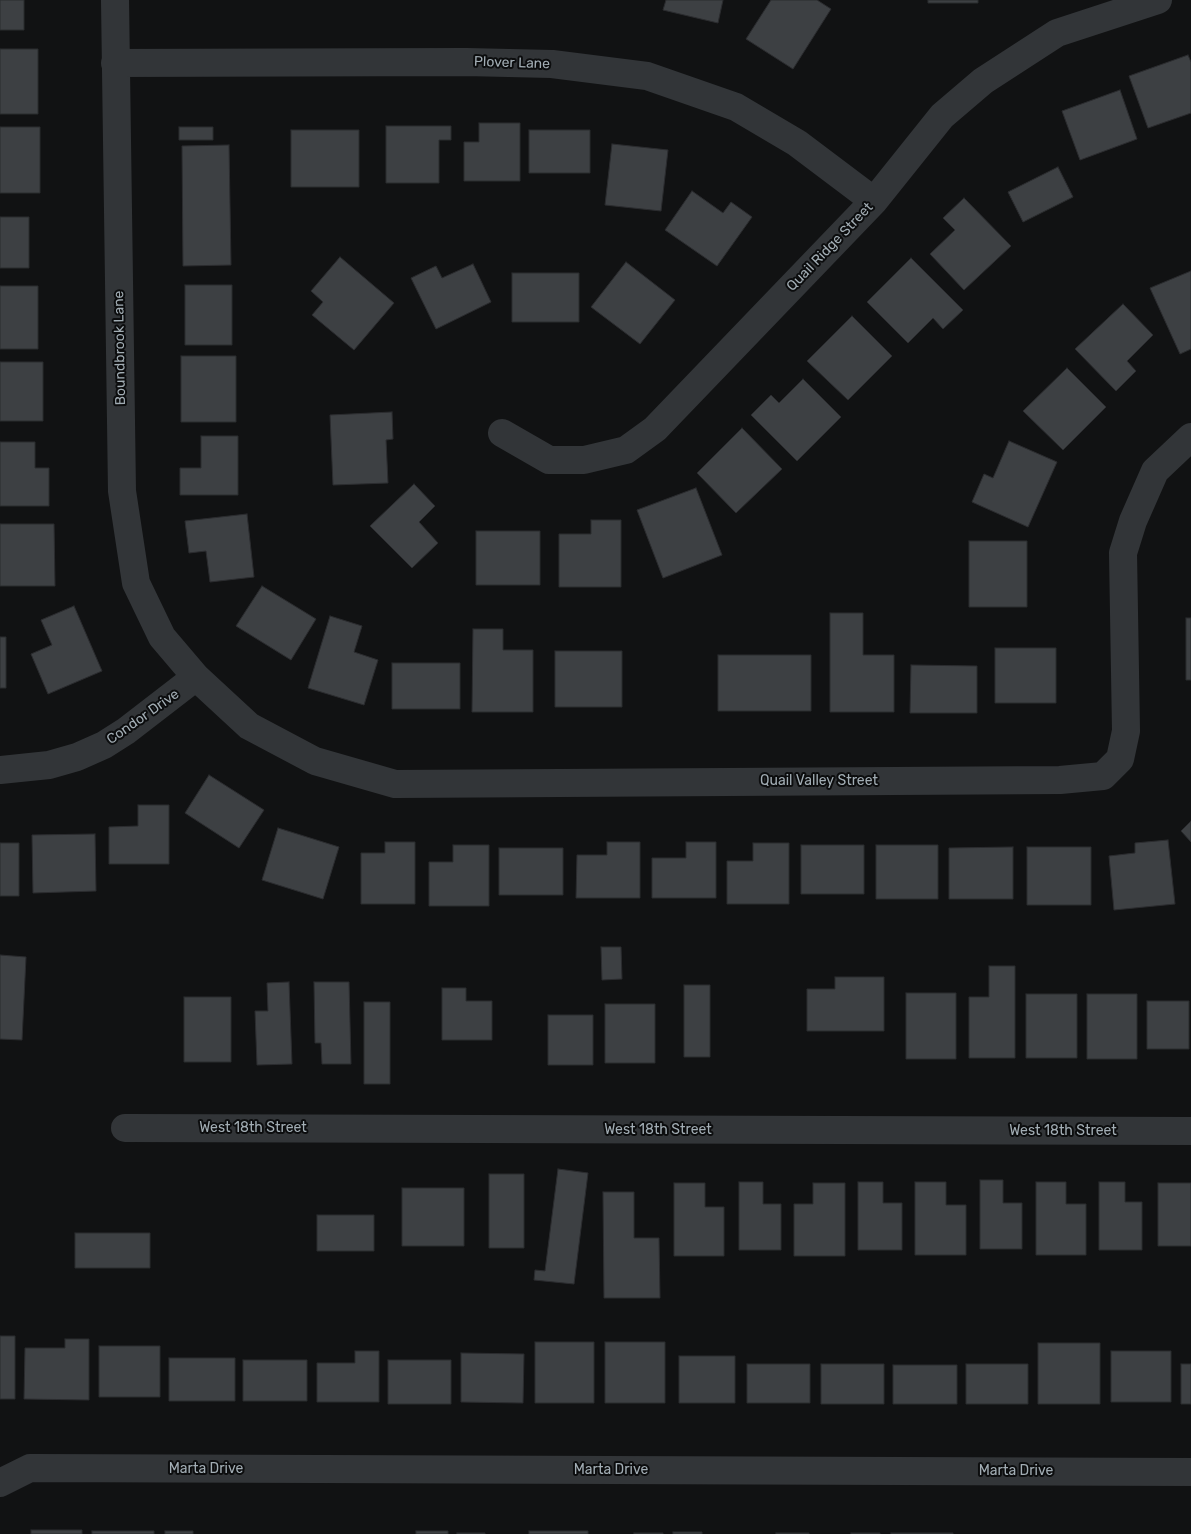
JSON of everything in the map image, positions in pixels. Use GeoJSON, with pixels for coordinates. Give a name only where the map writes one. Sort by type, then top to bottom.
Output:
{"type":"FeatureCollection","features":[{"type":"Feature","properties":{"kind":"street","name":"Boundbrook Lane"},"geometry":{"type":"LineString","coordinates":[[115,0],[122,491],[136,583],[162,636],[196,677]]}},
{"type":"Feature","properties":{"kind":"street","name":"Quail Ridge Street"},"geometry":{"type":"LineString","coordinates":[[502,434],[549,460],[584,460],[626,450],[655,429],[874,201],[942,116],[983,81],[1057,33],[1154,0]]}},
{"type":"Feature","properties":{"kind":"street","name":"Plover Lane"},"geometry":{"type":"LineString","coordinates":[[115,62],[466,62],[552,64],[647,76],[736,107],[797,143],[874,201]]}},
{"type":"Feature","properties":{"kind":"street","name":"Quail Valley Street"},"geometry":{"type":"LineString","coordinates":[[196,677],[249,726],[315,760],[395,784],[1060,780],[1103,776],[1120,759],[1126,731],[1123,554],[1133,521],[1155,471],[1191,437]]}},
{"type":"Feature","properties":{"kind":"street","name":"Condor Drive"},"geometry":{"type":"LineString","coordinates":[[0,770],[49,765],[77,757],[104,745],[126,731],[196,677]]}},
{"type":"Feature","properties":{"kind":"street","name":"West 18th Street"},"geometry":{"type":"LineString","coordinates":[[125,1128],[1191,1131]]}},
{"type":"Feature","properties":{"kind":"street","name":"Marta Drive"},"geometry":{"type":"LineString","coordinates":[[0,1482],[30,1468],[1191,1472]]}},
{"type":"Feature","properties":{"kind":"building"},"geometry":{"type":"Polygon","coordinates":[[[0,0],[24,0],[24,30],[0,30],[0,0]]]}},
{"type":"Feature","properties":{"kind":"building"},"geometry":{"type":"Polygon","coordinates":[[[666,0],[723,0],[718,23],[663,10],[666,0]]]}},
{"type":"Feature","properties":{"kind":"building"},"geometry":{"type":"Polygon","coordinates":[[[771,0],[817,0],[831,9],[793,69],[746,39],[771,0]]]}},
{"type":"Feature","properties":{"kind":"building"},"geometry":{"type":"Polygon","coordinates":[[[928,0],[978,0],[978,3],[928,3],[928,0]]]}},
{"type":"Feature","properties":{"kind":"building"},"geometry":{"type":"Polygon","coordinates":[[[0,49],[38,49],[38,114],[0,114],[0,49]]]}},
{"type":"Feature","properties":{"kind":"building"},"geometry":{"type":"Polygon","coordinates":[[[1188,55],[1191,62],[1191,113],[1148,128],[1129,76],[1188,55]]]}},
{"type":"Feature","properties":{"kind":"building"},"geometry":{"type":"Polygon","coordinates":[[[1120,90],[1137,139],[1080,160],[1062,111],[1120,90]]]}},
{"type":"Feature","properties":{"kind":"building"},"geometry":{"type":"Polygon","coordinates":[[[479,123],[520,123],[520,181],[464,181],[464,142],[479,142],[479,123]]]}},
{"type":"Feature","properties":{"kind":"building"},"geometry":{"type":"Polygon","coordinates":[[[386,126],[451,126],[451,140],[439,140],[439,183],[386,183],[386,126]]]}},
{"type":"Feature","properties":{"kind":"building"},"geometry":{"type":"Polygon","coordinates":[[[0,127],[40,127],[40,193],[0,193],[0,127]]]}},
{"type":"Feature","properties":{"kind":"building"},"geometry":{"type":"Polygon","coordinates":[[[179,127],[213,127],[213,140],[179,140],[179,127]]]}},
{"type":"Feature","properties":{"kind":"building"},"geometry":{"type":"Polygon","coordinates":[[[291,130],[359,130],[359,187],[291,187],[291,130]]]}},
{"type":"Feature","properties":{"kind":"building"},"geometry":{"type":"Polygon","coordinates":[[[529,130],[590,130],[590,173],[529,173],[529,130]]]}},
{"type":"Feature","properties":{"kind":"building"},"geometry":{"type":"Polygon","coordinates":[[[612,144],[668,150],[661,211],[605,205],[612,144]]]}},
{"type":"Feature","properties":{"kind":"building"},"geometry":{"type":"Polygon","coordinates":[[[229,145],[231,265],[183,266],[182,146],[229,145]]]}},
{"type":"Feature","properties":{"kind":"building"},"geometry":{"type":"Polygon","coordinates":[[[1058,167],[1073,197],[1023,222],[1008,192],[1058,167]]]}},
{"type":"Feature","properties":{"kind":"building"},"geometry":{"type":"Polygon","coordinates":[[[692,191],[723,213],[731,202],[752,217],[717,266],[665,230],[692,191]]]}},
{"type":"Feature","properties":{"kind":"building"},"geometry":{"type":"Polygon","coordinates":[[[964,198],[1011,246],[964,290],[930,254],[955,230],[943,218],[964,198]]]}},
{"type":"Feature","properties":{"kind":"building"},"geometry":{"type":"Polygon","coordinates":[[[0,217],[29,217],[29,268],[0,268],[0,217]]]}},
{"type":"Feature","properties":{"kind":"building"},"geometry":{"type":"Polygon","coordinates":[[[340,257],[394,303],[354,350],[312,315],[323,302],[311,291],[340,257]]]}},
{"type":"Feature","properties":{"kind":"building"},"geometry":{"type":"Polygon","coordinates":[[[911,258],[963,310],[943,329],[933,318],[908,343],[867,302],[911,258]]]}},
{"type":"Feature","properties":{"kind":"building"},"geometry":{"type":"Polygon","coordinates":[[[626,262],[675,300],[640,344],[591,307],[626,262]]]}},
{"type":"Feature","properties":{"kind":"building"},"geometry":{"type":"Polygon","coordinates":[[[473,264],[491,302],[436,329],[411,278],[436,266],[442,278],[473,264]]]}},
{"type":"Feature","properties":{"kind":"building"},"geometry":{"type":"Polygon","coordinates":[[[1191,271],[1191,349],[1180,354],[1150,288],[1191,271]]]}},
{"type":"Feature","properties":{"kind":"building"},"geometry":{"type":"Polygon","coordinates":[[[512,273],[579,273],[579,322],[512,322],[512,273]]]}},
{"type":"Feature","properties":{"kind":"building"},"geometry":{"type":"Polygon","coordinates":[[[185,285],[232,285],[232,345],[185,345],[185,285]]]}},
{"type":"Feature","properties":{"kind":"building"},"geometry":{"type":"Polygon","coordinates":[[[0,286],[38,286],[38,349],[0,349],[0,286]]]}},
{"type":"Feature","properties":{"kind":"building"},"geometry":{"type":"Polygon","coordinates":[[[1123,304],[1153,335],[1127,361],[1136,371],[1116,391],[1075,349],[1123,304]]]}},
{"type":"Feature","properties":{"kind":"building"},"geometry":{"type":"Polygon","coordinates":[[[852,316],[892,356],[848,400],[807,361],[852,316]]]}},
{"type":"Feature","properties":{"kind":"building"},"geometry":{"type":"Polygon","coordinates":[[[181,356],[236,356],[236,422],[181,422],[181,356]]]}},
{"type":"Feature","properties":{"kind":"building"},"geometry":{"type":"Polygon","coordinates":[[[0,362],[43,362],[43,421],[0,421],[0,362]]]}},
{"type":"Feature","properties":{"kind":"building"},"geometry":{"type":"Polygon","coordinates":[[[1067,368],[1106,407],[1063,450],[1023,411],[1067,368]]]}},
{"type":"Feature","properties":{"kind":"building"},"geometry":{"type":"Polygon","coordinates":[[[803,379],[841,417],[797,461],[751,415],[771,395],[779,403],[803,379]]]}},
{"type":"Feature","properties":{"kind":"building"},"geometry":{"type":"Polygon","coordinates":[[[392,412],[393,439],[386,440],[388,483],[333,485],[330,415],[392,412]]]}},
{"type":"Feature","properties":{"kind":"building"},"geometry":{"type":"Polygon","coordinates":[[[742,428],[782,469],[736,513],[697,473],[742,428]]]}},
{"type":"Feature","properties":{"kind":"building"},"geometry":{"type":"Polygon","coordinates":[[[201,436],[238,436],[238,495],[180,495],[180,468],[201,468],[201,436]]]}},
{"type":"Feature","properties":{"kind":"building"},"geometry":{"type":"Polygon","coordinates":[[[1009,441],[1057,462],[1028,527],[972,502],[984,474],[993,478],[1009,441]]]}},
{"type":"Feature","properties":{"kind":"building"},"geometry":{"type":"Polygon","coordinates":[[[0,442],[35,442],[35,468],[49,468],[49,506],[0,506],[0,442]]]}},
{"type":"Feature","properties":{"kind":"building"},"geometry":{"type":"Polygon","coordinates":[[[414,484],[435,506],[419,522],[438,543],[412,568],[370,526],[414,484]]]}},
{"type":"Feature","properties":{"kind":"building"},"geometry":{"type":"Polygon","coordinates":[[[696,488],[722,555],[663,578],[637,510],[696,488]]]}},
{"type":"Feature","properties":{"kind":"building"},"geometry":{"type":"Polygon","coordinates":[[[247,514],[254,577],[210,582],[206,551],[189,553],[185,521],[247,514]]]}},
{"type":"Feature","properties":{"kind":"building"},"geometry":{"type":"Polygon","coordinates":[[[591,520],[621,520],[621,587],[559,587],[559,534],[591,534],[591,520]]]}},
{"type":"Feature","properties":{"kind":"building"},"geometry":{"type":"Polygon","coordinates":[[[0,524],[54,524],[55,586],[0,586],[0,524]]]}},
{"type":"Feature","properties":{"kind":"building"},"geometry":{"type":"Polygon","coordinates":[[[476,531],[540,531],[540,585],[476,585],[476,531]]]}},
{"type":"Feature","properties":{"kind":"building"},"geometry":{"type":"Polygon","coordinates":[[[969,541],[1027,541],[1027,607],[969,607],[969,541]]]}},
{"type":"Feature","properties":{"kind":"building"},"geometry":{"type":"Polygon","coordinates":[[[262,586],[316,619],[291,660],[236,626],[262,586]]]}},
{"type":"Feature","properties":{"kind":"building"},"geometry":{"type":"Polygon","coordinates":[[[74,606],[102,671],[48,694],[31,654],[52,645],[41,620],[74,606]]]}},
{"type":"Feature","properties":{"kind":"building"},"geometry":{"type":"Polygon","coordinates":[[[830,613],[863,613],[863,655],[894,655],[894,712],[830,712],[830,613]]]}},
{"type":"Feature","properties":{"kind":"building"},"geometry":{"type":"Polygon","coordinates":[[[330,616],[362,626],[354,652],[378,660],[364,705],[308,688],[330,616]]]}},
{"type":"Feature","properties":{"kind":"building"},"geometry":{"type":"Polygon","coordinates":[[[1186,618],[1191,618],[1191,680],[1186,680],[1186,618]]]}},
{"type":"Feature","properties":{"kind":"building"},"geometry":{"type":"Polygon","coordinates":[[[473,629],[503,629],[503,650],[533,650],[533,712],[472,712],[473,629]]]}},
{"type":"Feature","properties":{"kind":"building"},"geometry":{"type":"Polygon","coordinates":[[[0,637],[6,637],[6,688],[0,688],[0,637]]]}},
{"type":"Feature","properties":{"kind":"building"},"geometry":{"type":"Polygon","coordinates":[[[995,648],[1056,648],[1056,703],[995,703],[995,648]]]}},
{"type":"Feature","properties":{"kind":"building"},"geometry":{"type":"Polygon","coordinates":[[[555,651],[622,651],[622,707],[555,707],[555,651]]]}},
{"type":"Feature","properties":{"kind":"building"},"geometry":{"type":"Polygon","coordinates":[[[718,655],[811,655],[811,711],[718,711],[718,655]]]}},
{"type":"Feature","properties":{"kind":"building"},"geometry":{"type":"Polygon","coordinates":[[[392,663],[460,663],[460,709],[392,709],[392,663]]]}},
{"type":"Feature","properties":{"kind":"building"},"geometry":{"type":"Polygon","coordinates":[[[911,665],[977,666],[977,713],[910,713],[911,665]]]}},
{"type":"Feature","properties":{"kind":"building"},"geometry":{"type":"Polygon","coordinates":[[[209,775],[264,810],[239,848],[185,813],[209,775]]]}},
{"type":"Feature","properties":{"kind":"building"},"geometry":{"type":"Polygon","coordinates":[[[138,805],[169,805],[169,864],[109,864],[109,827],[138,826],[138,805]]]}},
{"type":"Feature","properties":{"kind":"building"},"geometry":{"type":"Polygon","coordinates":[[[1191,821],[1191,842],[1181,831],[1191,821]]]}},
{"type":"Feature","properties":{"kind":"building"},"geometry":{"type":"Polygon","coordinates":[[[278,828],[339,847],[323,899],[262,880],[278,828]]]}},
{"type":"Feature","properties":{"kind":"building"},"geometry":{"type":"Polygon","coordinates":[[[95,834],[96,891],[33,893],[32,835],[95,834]]]}},
{"type":"Feature","properties":{"kind":"building"},"geometry":{"type":"Polygon","coordinates":[[[1168,840],[1175,904],[1114,910],[1109,856],[1135,853],[1135,843],[1168,840]]]}},
{"type":"Feature","properties":{"kind":"building"},"geometry":{"type":"Polygon","coordinates":[[[385,842],[415,842],[415,904],[361,904],[361,853],[385,853],[385,842]]]}},
{"type":"Feature","properties":{"kind":"building"},"geometry":{"type":"Polygon","coordinates":[[[607,842],[640,842],[640,898],[576,898],[577,855],[607,855],[607,842]]]}},
{"type":"Feature","properties":{"kind":"building"},"geometry":{"type":"Polygon","coordinates":[[[686,842],[716,842],[716,898],[652,898],[652,858],[686,858],[686,842]]]}},
{"type":"Feature","properties":{"kind":"building"},"geometry":{"type":"Polygon","coordinates":[[[0,843],[19,843],[19,896],[0,896],[0,843]]]}},
{"type":"Feature","properties":{"kind":"building"},"geometry":{"type":"Polygon","coordinates":[[[753,843],[789,843],[789,904],[727,904],[727,861],[753,861],[753,843]]]}},
{"type":"Feature","properties":{"kind":"building"},"geometry":{"type":"Polygon","coordinates":[[[453,845],[489,845],[489,906],[429,906],[429,862],[453,862],[453,845]]]}},
{"type":"Feature","properties":{"kind":"building"},"geometry":{"type":"Polygon","coordinates":[[[801,845],[864,845],[864,894],[801,894],[801,845]]]}},
{"type":"Feature","properties":{"kind":"building"},"geometry":{"type":"Polygon","coordinates":[[[876,845],[938,845],[938,899],[876,899],[876,845]]]}},
{"type":"Feature","properties":{"kind":"building"},"geometry":{"type":"Polygon","coordinates":[[[1013,847],[1013,899],[949,899],[949,848],[1013,847]]]}},
{"type":"Feature","properties":{"kind":"building"},"geometry":{"type":"Polygon","coordinates":[[[1027,847],[1091,847],[1091,905],[1027,905],[1027,847]]]}},
{"type":"Feature","properties":{"kind":"building"},"geometry":{"type":"Polygon","coordinates":[[[499,848],[563,848],[563,895],[499,895],[499,848]]]}},
{"type":"Feature","properties":{"kind":"building"},"geometry":{"type":"Polygon","coordinates":[[[601,947],[621,947],[622,979],[602,980],[601,947]]]}},
{"type":"Feature","properties":{"kind":"building"},"geometry":{"type":"Polygon","coordinates":[[[0,955],[26,957],[22,1040],[0,1039],[0,955]]]}},
{"type":"Feature","properties":{"kind":"building"},"geometry":{"type":"Polygon","coordinates":[[[989,966],[1015,966],[1015,1058],[969,1058],[969,997],[989,997],[989,966]]]}},
{"type":"Feature","properties":{"kind":"building"},"geometry":{"type":"Polygon","coordinates":[[[835,977],[884,977],[884,1031],[807,1031],[807,989],[835,989],[835,977]]]}},
{"type":"Feature","properties":{"kind":"building"},"geometry":{"type":"Polygon","coordinates":[[[289,982],[292,1064],[257,1065],[255,1011],[268,1011],[267,983],[289,982]]]}},
{"type":"Feature","properties":{"kind":"building"},"geometry":{"type":"Polygon","coordinates":[[[314,982],[349,982],[351,1064],[322,1064],[321,1043],[315,1043],[314,982]]]}},
{"type":"Feature","properties":{"kind":"building"},"geometry":{"type":"Polygon","coordinates":[[[684,985],[710,985],[710,1057],[684,1057],[684,985]]]}},
{"type":"Feature","properties":{"kind":"building"},"geometry":{"type":"Polygon","coordinates":[[[442,988],[466,988],[466,1001],[492,1001],[492,1040],[442,1040],[442,988]]]}},
{"type":"Feature","properties":{"kind":"building"},"geometry":{"type":"Polygon","coordinates":[[[906,993],[956,993],[956,1059],[906,1059],[906,993]]]}},
{"type":"Feature","properties":{"kind":"building"},"geometry":{"type":"Polygon","coordinates":[[[1026,994],[1077,994],[1077,1058],[1026,1058],[1026,994]]]}},
{"type":"Feature","properties":{"kind":"building"},"geometry":{"type":"Polygon","coordinates":[[[1087,994],[1137,994],[1137,1059],[1087,1059],[1087,994]]]}},
{"type":"Feature","properties":{"kind":"building"},"geometry":{"type":"Polygon","coordinates":[[[184,997],[231,997],[231,1062],[184,1062],[184,997]]]}},
{"type":"Feature","properties":{"kind":"building"},"geometry":{"type":"Polygon","coordinates":[[[1147,1001],[1189,1001],[1189,1049],[1147,1049],[1147,1001]]]}},
{"type":"Feature","properties":{"kind":"building"},"geometry":{"type":"Polygon","coordinates":[[[364,1002],[390,1002],[390,1084],[364,1084],[364,1002]]]}},
{"type":"Feature","properties":{"kind":"building"},"geometry":{"type":"Polygon","coordinates":[[[605,1004],[655,1004],[655,1063],[605,1063],[605,1004]]]}},
{"type":"Feature","properties":{"kind":"building"},"geometry":{"type":"Polygon","coordinates":[[[548,1015],[593,1015],[593,1065],[548,1065],[548,1015]]]}},
{"type":"Feature","properties":{"kind":"building"},"geometry":{"type":"Polygon","coordinates":[[[558,1169],[588,1173],[574,1284],[534,1280],[535,1270],[545,1271],[558,1169]]]}},
{"type":"Feature","properties":{"kind":"building"},"geometry":{"type":"Polygon","coordinates":[[[489,1174],[524,1174],[524,1248],[489,1248],[489,1174]]]}},
{"type":"Feature","properties":{"kind":"building"},"geometry":{"type":"Polygon","coordinates":[[[980,1180],[1003,1180],[1003,1203],[1022,1203],[1022,1249],[980,1249],[980,1180]]]}},
{"type":"Feature","properties":{"kind":"building"},"geometry":{"type":"Polygon","coordinates":[[[739,1182],[763,1182],[763,1204],[781,1204],[781,1250],[739,1250],[739,1182]]]}},
{"type":"Feature","properties":{"kind":"building"},"geometry":{"type":"Polygon","coordinates":[[[858,1182],[883,1182],[883,1203],[902,1203],[902,1250],[858,1250],[858,1182]]]}},
{"type":"Feature","properties":{"kind":"building"},"geometry":{"type":"Polygon","coordinates":[[[915,1182],[946,1182],[946,1205],[966,1205],[966,1255],[915,1255],[915,1182]]]}},
{"type":"Feature","properties":{"kind":"building"},"geometry":{"type":"Polygon","coordinates":[[[1036,1182],[1066,1182],[1066,1204],[1086,1204],[1086,1255],[1036,1255],[1036,1182]]]}},
{"type":"Feature","properties":{"kind":"building"},"geometry":{"type":"Polygon","coordinates":[[[1099,1182],[1125,1182],[1125,1202],[1142,1202],[1142,1250],[1099,1250],[1099,1182]]]}},
{"type":"Feature","properties":{"kind":"building"},"geometry":{"type":"Polygon","coordinates":[[[674,1183],[705,1183],[705,1207],[724,1207],[724,1256],[674,1256],[674,1183]]]}},
{"type":"Feature","properties":{"kind":"building"},"geometry":{"type":"Polygon","coordinates":[[[813,1183],[845,1183],[845,1256],[794,1256],[794,1204],[813,1204],[813,1183]]]}},
{"type":"Feature","properties":{"kind":"building"},"geometry":{"type":"Polygon","coordinates":[[[1158,1183],[1191,1183],[1191,1246],[1158,1246],[1158,1183]]]}},
{"type":"Feature","properties":{"kind":"building"},"geometry":{"type":"Polygon","coordinates":[[[402,1188],[464,1188],[464,1246],[402,1246],[402,1188]]]}},
{"type":"Feature","properties":{"kind":"building"},"geometry":{"type":"Polygon","coordinates":[[[603,1192],[634,1192],[634,1238],[659,1238],[660,1298],[604,1298],[603,1192]]]}},
{"type":"Feature","properties":{"kind":"building"},"geometry":{"type":"Polygon","coordinates":[[[317,1215],[374,1215],[374,1251],[317,1251],[317,1215]]]}},
{"type":"Feature","properties":{"kind":"building"},"geometry":{"type":"Polygon","coordinates":[[[75,1233],[150,1233],[150,1268],[75,1268],[75,1233]]]}},
{"type":"Feature","properties":{"kind":"building"},"geometry":{"type":"Polygon","coordinates":[[[0,1336],[15,1336],[15,1399],[0,1399],[0,1336]]]}},
{"type":"Feature","properties":{"kind":"building"},"geometry":{"type":"Polygon","coordinates":[[[65,1339],[89,1339],[89,1400],[24,1399],[25,1348],[65,1348],[65,1339]]]}},
{"type":"Feature","properties":{"kind":"building"},"geometry":{"type":"Polygon","coordinates":[[[535,1342],[594,1342],[594,1403],[535,1403],[535,1342]]]}},
{"type":"Feature","properties":{"kind":"building"},"geometry":{"type":"Polygon","coordinates":[[[605,1342],[665,1342],[665,1403],[605,1403],[605,1342]]]}},
{"type":"Feature","properties":{"kind":"building"},"geometry":{"type":"Polygon","coordinates":[[[1038,1343],[1100,1343],[1100,1404],[1038,1404],[1038,1343]]]}},
{"type":"Feature","properties":{"kind":"building"},"geometry":{"type":"Polygon","coordinates":[[[99,1346],[160,1346],[160,1397],[99,1397],[99,1346]]]}},
{"type":"Feature","properties":{"kind":"building"},"geometry":{"type":"Polygon","coordinates":[[[355,1351],[379,1351],[379,1402],[317,1402],[317,1363],[355,1363],[355,1351]]]}},
{"type":"Feature","properties":{"kind":"building"},"geometry":{"type":"Polygon","coordinates":[[[1111,1351],[1171,1351],[1171,1402],[1111,1402],[1111,1351]]]}},
{"type":"Feature","properties":{"kind":"building"},"geometry":{"type":"Polygon","coordinates":[[[461,1353],[524,1354],[523,1403],[461,1402],[461,1353]]]}},
{"type":"Feature","properties":{"kind":"building"},"geometry":{"type":"Polygon","coordinates":[[[679,1356],[735,1356],[735,1403],[679,1403],[679,1356]]]}},
{"type":"Feature","properties":{"kind":"building"},"geometry":{"type":"Polygon","coordinates":[[[169,1358],[235,1358],[235,1401],[169,1401],[169,1358]]]}},
{"type":"Feature","properties":{"kind":"building"},"geometry":{"type":"Polygon","coordinates":[[[243,1360],[307,1360],[307,1401],[243,1401],[243,1360]]]}},
{"type":"Feature","properties":{"kind":"building"},"geometry":{"type":"Polygon","coordinates":[[[388,1360],[451,1360],[451,1404],[388,1404],[388,1360]]]}},
{"type":"Feature","properties":{"kind":"building"},"geometry":{"type":"Polygon","coordinates":[[[747,1364],[810,1364],[810,1403],[747,1403],[747,1364]]]}},
{"type":"Feature","properties":{"kind":"building"},"geometry":{"type":"Polygon","coordinates":[[[821,1364],[884,1364],[884,1404],[821,1404],[821,1364]]]}},
{"type":"Feature","properties":{"kind":"building"},"geometry":{"type":"Polygon","coordinates":[[[966,1364],[1028,1364],[1028,1404],[966,1404],[966,1364]]]}},
{"type":"Feature","properties":{"kind":"building"},"geometry":{"type":"Polygon","coordinates":[[[1181,1364],[1191,1364],[1191,1404],[1181,1404],[1181,1364]]]}},
{"type":"Feature","properties":{"kind":"building"},"geometry":{"type":"Polygon","coordinates":[[[893,1365],[957,1365],[957,1404],[893,1404],[893,1365]]]}},
{"type":"Feature","properties":{"kind":"building"},"geometry":{"type":"Polygon","coordinates":[[[31,1530],[82,1530],[82,1534],[31,1534],[31,1530]]]}},
{"type":"Feature","properties":{"kind":"building"},"geometry":{"type":"Polygon","coordinates":[[[92,1531],[154,1531],[154,1534],[92,1534],[92,1531]]]}},
{"type":"Feature","properties":{"kind":"building"},"geometry":{"type":"Polygon","coordinates":[[[165,1531],[193,1531],[193,1534],[165,1534],[165,1531]]]}},
{"type":"Feature","properties":{"kind":"building"},"geometry":{"type":"Polygon","coordinates":[[[416,1531],[448,1531],[448,1534],[416,1534],[416,1531]]]}},
{"type":"Feature","properties":{"kind":"building"},"geometry":{"type":"Polygon","coordinates":[[[529,1531],[588,1531],[588,1534],[529,1534],[529,1531]]]}},
{"type":"Feature","properties":{"kind":"building"},"geometry":{"type":"Polygon","coordinates":[[[673,1532],[702,1532],[702,1534],[673,1534],[673,1532]]]}},
{"type":"Feature","properties":{"kind":"building"},"geometry":{"type":"Polygon","coordinates":[[[485,1533],[485,1534],[457,1534],[485,1533]]]}},
{"type":"Feature","properties":{"kind":"building"},"geometry":{"type":"Polygon","coordinates":[[[663,1533],[663,1534],[634,1534],[663,1533]]]}},
{"type":"Feature","properties":{"kind":"building"},"geometry":{"type":"Polygon","coordinates":[[[809,1533],[809,1534],[776,1534],[809,1533]]]}},
{"type":"Feature","properties":{"kind":"building"},"geometry":{"type":"Polygon","coordinates":[[[880,1533],[880,1534],[851,1534],[880,1533]]]}},
{"type":"Feature","properties":{"kind":"building"},"geometry":{"type":"Polygon","coordinates":[[[953,1533],[953,1534],[891,1534],[953,1533]]]}}]}
